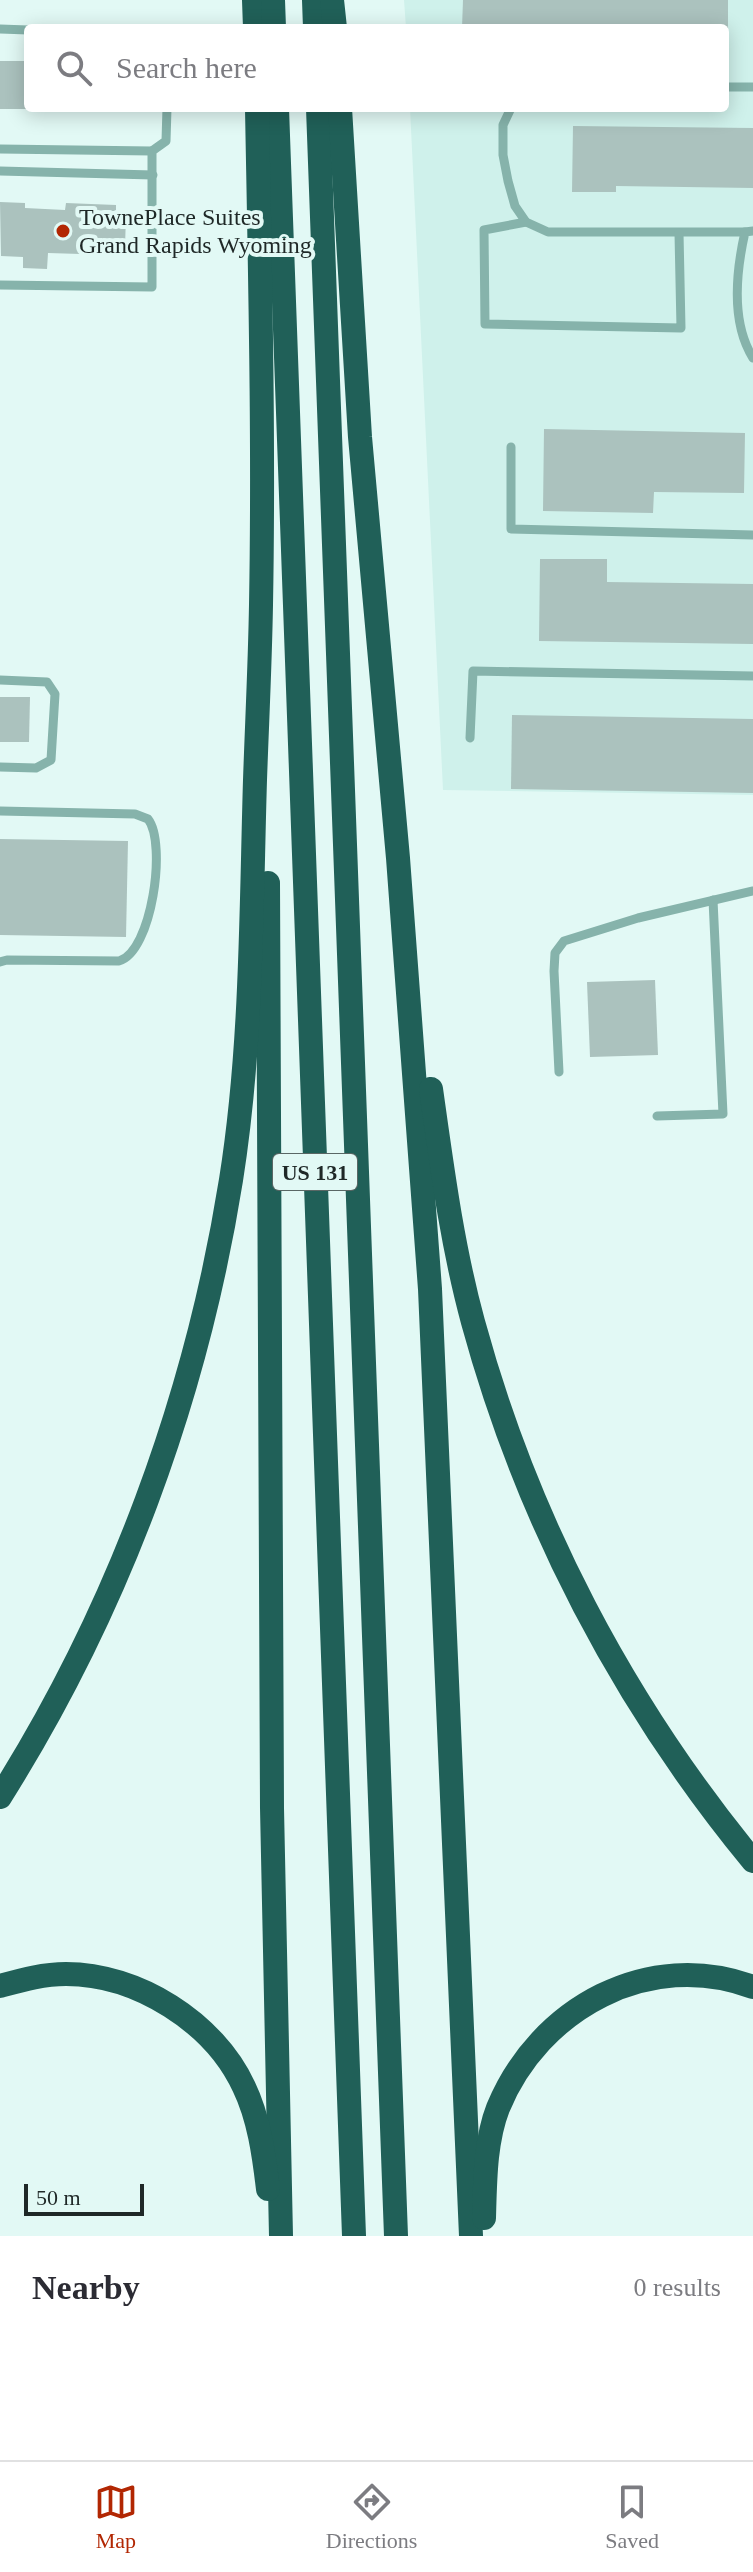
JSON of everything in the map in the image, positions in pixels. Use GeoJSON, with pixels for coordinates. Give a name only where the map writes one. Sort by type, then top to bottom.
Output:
{"type":"FeatureCollection","features":[{"type":"Feature","properties":{"kind":"highway"},"geometry":{"type":"LineString","coordinates":[[254,0],[255,24]]}},
{"type":"Feature","properties":{"kind":"highway"},"geometry":{"type":"LineString","coordinates":[[273,0],[274,24]]}},
{"type":"Feature","properties":{"kind":"highway"},"geometry":{"type":"LineString","coordinates":[[314,0],[315,24]]}},
{"type":"Feature","properties":{"kind":"highway"},"geometry":{"type":"LineString","coordinates":[[332,0],[335,24]]}},
{"type":"Feature","properties":{"kind":"highway"},"geometry":{"type":"LineString","coordinates":[[257,112],[261,605],[270,982],[272,1792],[281,2236]]}},
{"type":"Feature","properties":{"kind":"highway","name":"US 131"},"geometry":{"type":"LineString","coordinates":[[277,112],[354,2236]]}},
{"type":"Feature","properties":{"kind":"highway","name":"US 131"},"geometry":{"type":"LineString","coordinates":[[318,112],[396,2236]]}},
{"type":"Feature","properties":{"kind":"highway"},"geometry":{"type":"LineString","coordinates":[[340,112],[360,437],[398,858],[430,1289],[471,2236]]}},
{"type":"Feature","properties":{"kind":"highway"},"geometry":{"type":"LineString","coordinates":[[0,1797],[35,1742],[111,1588],[164,1457],[203,1319],[231,1179],[242,1086],[251,948],[261,605]]}},
{"type":"Feature","properties":{"kind":"highway"},"geometry":{"type":"LineString","coordinates":[[398,858],[454,1239],[472,1320],[516,1453],[546,1530],[617,1668],[712,1812],[753,1861]]}},
{"type":"Feature","properties":{"kind":"highway"},"geometry":{"type":"LineString","coordinates":[[0,1986],[43,1975],[68,1974],[115,1981],[173,2008],[200,2028],[219,2049],[244,2086],[252,2107],[265,2171],[273,2236]]}},
{"type":"Feature","properties":{"kind":"highway"},"geometry":{"type":"LineString","coordinates":[[483,2236],[487,2168],[497,2110],[528,2057],[560,2021],[589,2000],[639,1981],[686,1975],[753,1987]]}},
{"type":"Feature","properties":{"kind":"lane"},"geometry":{"type":"LineString","coordinates":[[0,29],[24,30]]}},
{"type":"Feature","properties":{"kind":"lane"},"geometry":{"type":"LineString","coordinates":[[729,87],[753,87]]}},
{"type":"Feature","properties":{"kind":"lane"},"geometry":{"type":"LineString","coordinates":[[0,140],[4,149],[152,151],[166,141],[167,112]]}},
{"type":"Feature","properties":{"kind":"lane"},"geometry":{"type":"LineString","coordinates":[[509,112],[503,125],[503,155],[515,206],[526,222],[548,232],[749,231],[740,259],[739,321],[741,339],[753,358]]}},
{"type":"Feature","properties":{"kind":"lane"},"geometry":{"type":"LineString","coordinates":[[0,285],[152,287],[152,151]]}},
{"type":"Feature","properties":{"kind":"lane"},"geometry":{"type":"LineString","coordinates":[[0,171],[153,175]]}},
{"type":"Feature","properties":{"kind":"lane"},"geometry":{"type":"LineString","coordinates":[[526,222],[484,230],[485,324],[681,328],[679,233]]}},
{"type":"Feature","properties":{"kind":"lane"},"geometry":{"type":"LineString","coordinates":[[511,447],[511,529],[753,535]]}},
{"type":"Feature","properties":{"kind":"lane"},"geometry":{"type":"LineString","coordinates":[[470,738],[473,671],[753,676]]}},
{"type":"Feature","properties":{"kind":"lane"},"geometry":{"type":"LineString","coordinates":[[0,680],[47,682],[55,694],[51,760],[36,768],[0,767]]}},
{"type":"Feature","properties":{"kind":"lane"},"geometry":{"type":"LineString","coordinates":[[0,811],[128,812],[146,817],[155,835],[154,892],[143,934],[128,957],[119,961],[0,962]]}},
{"type":"Feature","properties":{"kind":"lane"},"geometry":{"type":"LineString","coordinates":[[559,1072],[554,971],[555,953],[564,941],[638,918],[753,891]]}},
{"type":"Feature","properties":{"kind":"lane"},"geometry":{"type":"LineString","coordinates":[[657,1116],[723,1114],[713,900]]}},
{"type":"Feature","properties":{"kind":"shaded area"},"geometry":{"type":"Polygon","coordinates":[[[404,0],[753,0],[753,795],[443,790],[410,112],[729,112],[729,24],[406,24],[404,0]]]}},
{"type":"Feature","properties":{"kind":"building"},"geometry":{"type":"Polygon","coordinates":[[[463,0],[728,0],[728,24],[462,24],[463,0]]]}},
{"type":"Feature","properties":{"kind":"building"},"geometry":{"type":"Polygon","coordinates":[[[0,61],[24,61],[24,109],[0,109],[0,61]]]}},
{"type":"Feature","properties":{"kind":"building"},"geometry":{"type":"Polygon","coordinates":[[[573,126],[753,128],[753,188],[616,186],[616,192],[572,192],[573,126]]]}},
{"type":"Feature","properties":{"kind":"building","name":"TownePlace Suites Grand Rapids Wyoming"},"geometry":{"type":"Polygon","coordinates":[[[0,202],[25,203],[25,208],[65,210],[66,203],[116,205],[116,214],[126,214],[125,248],[113,247],[113,255],[48,253],[47,269],[23,268],[23,257],[1,256],[0,202]]]}},
{"type":"Feature","properties":{"kind":"building"},"geometry":{"type":"Polygon","coordinates":[[[544,429],[745,433],[744,493],[654,492],[653,513],[543,511],[544,429]]]}},
{"type":"Feature","properties":{"kind":"building"},"geometry":{"type":"Polygon","coordinates":[[[540,559],[607,559],[607,582],[753,584],[753,644],[539,641],[540,559]]]}},
{"type":"Feature","properties":{"kind":"building"},"geometry":{"type":"Polygon","coordinates":[[[0,697],[30,697],[29,742],[0,742],[0,697]]]}},
{"type":"Feature","properties":{"kind":"building"},"geometry":{"type":"Polygon","coordinates":[[[512,715],[753,719],[753,793],[511,789],[512,715]]]}},
{"type":"Feature","properties":{"kind":"building"},"geometry":{"type":"Polygon","coordinates":[[[0,839],[128,841],[126,937],[0,935],[0,839]]]}},
{"type":"Feature","properties":{"kind":"building"},"geometry":{"type":"Polygon","coordinates":[[[655,980],[658,1055],[590,1057],[587,982],[655,980]]]}},
{"type":"Feature","properties":{"kind":"place","name":"TownePlace Suites Grand Rapids Wyoming"},"geometry":{"type":"Point","coordinates":[63,231]}}]}
